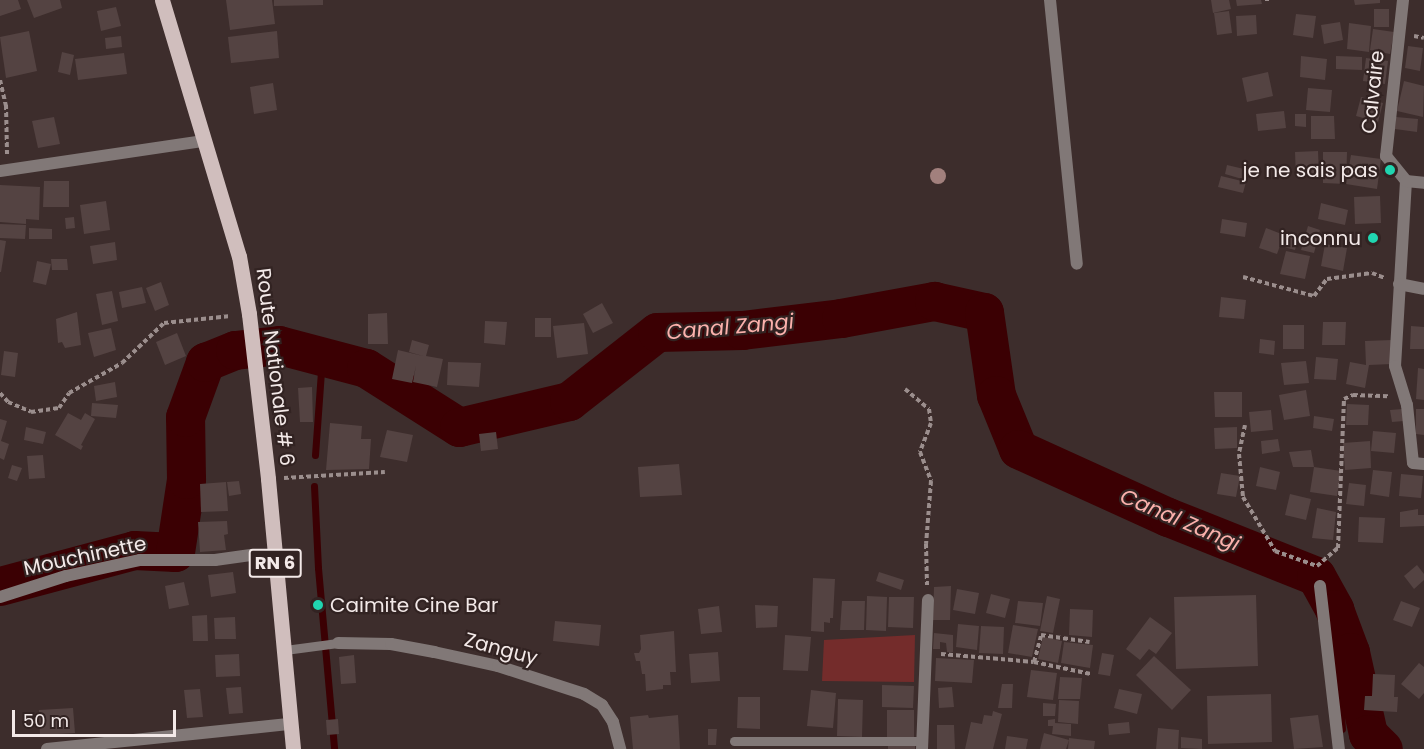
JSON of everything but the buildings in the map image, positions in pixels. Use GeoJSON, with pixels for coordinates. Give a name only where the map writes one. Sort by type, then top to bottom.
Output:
{"type":"FeatureCollection","features":[{"type":"Feature","properties":{"kind":"main road","name":"Route Nationale # 6"},"geometry":{"type":"LineString","coordinates":[[162,0],[239,256],[257,377],[293,749]]}},
{"type":"Feature","properties":{"kind":"street"},"geometry":{"type":"LineString","coordinates":[[1050,0],[1077,264]]}},
{"type":"Feature","properties":{"kind":"street","name":"Calvaire"},"geometry":{"type":"LineString","coordinates":[[1403,0],[1386,156],[1406,181]]}},
{"type":"Feature","properties":{"kind":"street"},"geometry":{"type":"LineString","coordinates":[[4,170],[204,141]]}},
{"type":"Feature","properties":{"kind":"street"},"geometry":{"type":"LineString","coordinates":[[1424,183],[1406,181],[1395,366],[1407,405],[1413,462],[1424,464]]}},
{"type":"Feature","properties":{"kind":"street"},"geometry":{"type":"LineString","coordinates":[[1399,284],[1424,289]]}},
{"type":"Feature","properties":{"kind":"street","name":"Mouchinette"},"geometry":{"type":"LineString","coordinates":[[0,597],[66,576],[140,560],[215,560],[251,555]]}},
{"type":"Feature","properties":{"kind":"street"},"geometry":{"type":"LineString","coordinates":[[1320,586],[1339,749]]}},
{"type":"Feature","properties":{"kind":"street"},"geometry":{"type":"LineString","coordinates":[[923,745],[928,600]]}},
{"type":"Feature","properties":{"kind":"street","name":"Zanguy"},"geometry":{"type":"LineString","coordinates":[[328,644],[391,644],[434,652],[498,666],[584,694],[602,705],[613,722],[620,749]]}},
{"type":"Feature","properties":{"kind":"street"},"geometry":{"type":"LineString","coordinates":[[47,749],[291,724]]}},
{"type":"Feature","properties":{"kind":"lane"},"geometry":{"type":"LineString","coordinates":[[285,650],[328,644]]}},
{"type":"Feature","properties":{"kind":"lane"},"geometry":{"type":"LineString","coordinates":[[734,741],[923,745]]}},
{"type":"Feature","properties":{"kind":"path"},"geometry":{"type":"LineString","coordinates":[[0,80],[6,105],[4,170]]}},
{"type":"Feature","properties":{"kind":"path"},"geometry":{"type":"LineString","coordinates":[[1243,277],[1314,296],[1327,279],[1372,273],[1399,284]]}},
{"type":"Feature","properties":{"kind":"path"},"geometry":{"type":"LineString","coordinates":[[0,393],[8,402],[31,412],[59,408],[69,393],[122,363],[164,323],[250,321]]}},
{"type":"Feature","properties":{"kind":"path"},"geometry":{"type":"LineString","coordinates":[[904,389],[929,409],[931,423],[920,452],[931,482],[926,544],[928,600]]}},
{"type":"Feature","properties":{"kind":"path"},"geometry":{"type":"LineString","coordinates":[[1245,425],[1239,454],[1243,497],[1275,550],[1317,566],[1338,548],[1344,399],[1353,395],[1389,396],[1401,389]]}},
{"type":"Feature","properties":{"kind":"path"},"geometry":{"type":"LineString","coordinates":[[268,479],[385,472]]}},
{"type":"Feature","properties":{"kind":"path"},"geometry":{"type":"LineString","coordinates":[[1034,662],[1041,635],[1090,642]]}},
{"type":"Feature","properties":{"kind":"path"},"geometry":{"type":"LineString","coordinates":[[926,652],[1034,662],[1091,674]]}},
{"type":"Feature","properties":{"kind":"shaded area"},"geometry":{"type":"Polygon","coordinates":[[[915,635],[914,682],[822,681],[824,640],[915,635]]]}},
{"type":"Feature","properties":{"kind":"waterway","name":"Canal Zangi"},"geometry":{"type":"LineString","coordinates":[[0,586],[134,550],[175,552],[186,479],[185,417],[205,362],[235,350],[279,345],[366,368],[459,427],[569,401],[657,332],[742,330],[841,318],[934,301],[984,312],[996,395],[1018,449],[1168,517],[1316,576],[1334,609],[1350,652],[1368,734],[1383,749]]}},
{"type":"Feature","properties":{"kind":"waterway"},"geometry":{"type":"LineString","coordinates":[[315,455],[322,357]]}},
{"type":"Feature","properties":{"kind":"waterway"},"geometry":{"type":"LineString","coordinates":[[314,486],[318,568],[334,749]]}},
{"type":"Feature","properties":{"kind":"waterway"},"geometry":{"type":"LineString","coordinates":[[1334,609],[1342,729]]}},
{"type":"Feature","properties":{"kind":"place","name":"je ne sais pas"},"geometry":{"type":"Point","coordinates":[1390,170]}},
{"type":"Feature","properties":{"kind":"place","name":"inconnu"},"geometry":{"type":"Point","coordinates":[1373,238]}},
{"type":"Feature","properties":{"kind":"place","name":"Caimite Cine Bar"},"geometry":{"type":"Point","coordinates":[318,605]}}]}
